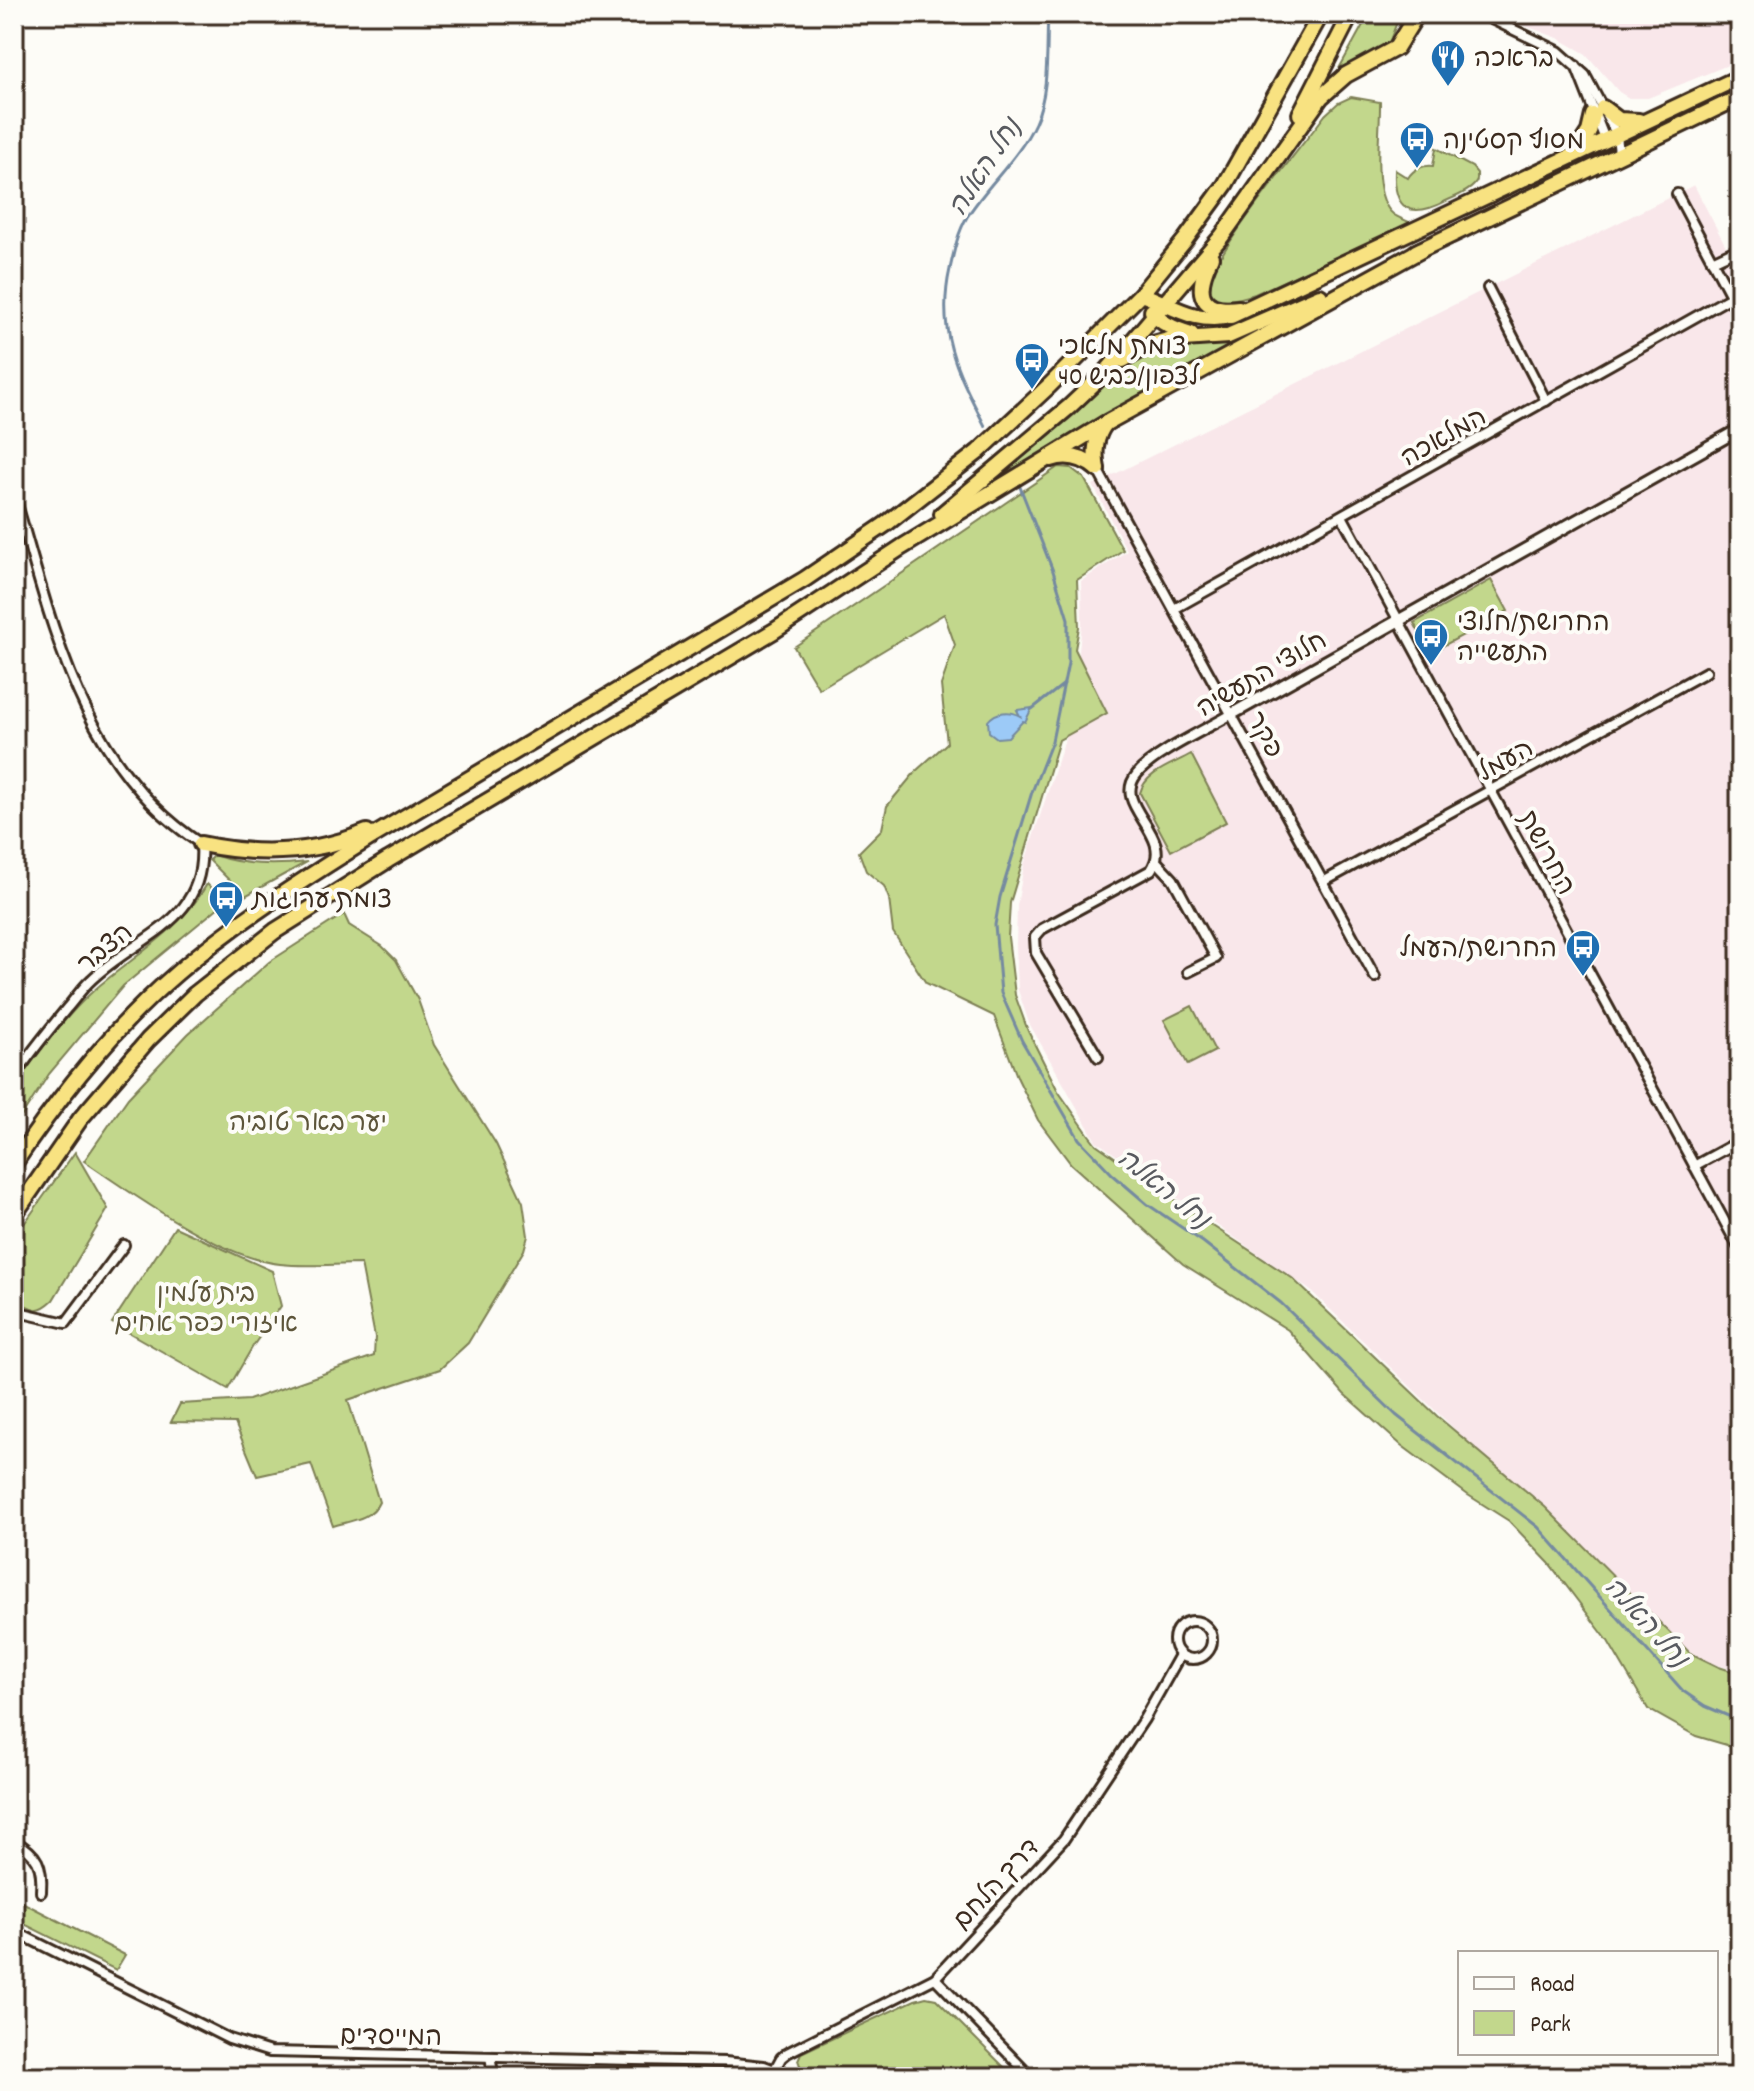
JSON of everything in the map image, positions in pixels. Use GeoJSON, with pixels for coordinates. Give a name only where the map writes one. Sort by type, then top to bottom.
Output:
{"type":"FeatureCollection","features":[{"type":"Feature","properties":{"kind":"highway"},"geometry":{"type":"LineString","coordinates":[[14,1164],[59,1101],[103,1048],[177,973],[284,893],[412,813],[759,607],[886,524],[1009,424],[1141,294],[1185,240],[1225,185],[1321,14]]}},
{"type":"Feature","properties":{"kind":"highway"},"geometry":{"type":"LineString","coordinates":[[1275,159],[1351,14]]}},
{"type":"Feature","properties":{"kind":"highway"},"geometry":{"type":"LineString","coordinates":[[902,547],[984,480],[1106,372],[1222,236],[1321,97],[1346,75],[1396,48],[1417,14]]}},
{"type":"Feature","properties":{"kind":"highway"},"geometry":{"type":"LineString","coordinates":[[1141,294],[1204,319],[1231,316],[1740,77]]}},
{"type":"Feature","properties":{"kind":"highway"},"geometry":{"type":"LineString","coordinates":[[1106,372],[1150,345],[1177,339],[1228,336],[1421,250],[1740,97]]}},
{"type":"Feature","properties":{"kind":"highway"},"geometry":{"type":"LineString","coordinates":[[1573,155],[1598,112],[1625,122],[1648,120]]}},
{"type":"Feature","properties":{"kind":"highway"},"geometry":{"type":"LineString","coordinates":[[1222,236],[1204,274],[1202,297],[1210,305],[1224,309],[1255,305]]}},
{"type":"Feature","properties":{"kind":"highway"},"geometry":{"type":"LineString","coordinates":[[14,1215],[72,1130],[148,1040],[195,994],[275,931],[388,860],[797,617],[902,547],[1106,423],[1421,250]]}},
{"type":"Feature","properties":{"kind":"highway"},"geometry":{"type":"LineString","coordinates":[[1141,294],[1155,316],[1172,328],[1203,337]]}},
{"type":"Feature","properties":{"kind":"highway"},"geometry":{"type":"LineString","coordinates":[[1097,469],[1095,455],[1098,436],[1106,423]]}},
{"type":"Feature","properties":{"kind":"highway"},"geometry":{"type":"LineString","coordinates":[[1040,463],[1067,456],[1087,461],[1097,469]]}},
{"type":"Feature","properties":{"kind":"highway"},"geometry":{"type":"LineString","coordinates":[[201,844],[262,853],[313,848],[350,839],[412,813]]}},
{"type":"Feature","properties":{"kind":"street"},"geometry":{"type":"LineString","coordinates":[[1481,14],[1550,47],[1575,66],[1591,83],[1598,112],[1619,154]]}},
{"type":"Feature","properties":{"kind":"street"},"geometry":{"type":"LineString","coordinates":[[1598,112],[1611,138]]}},
{"type":"Feature","properties":{"kind":"street"},"geometry":{"type":"LineString","coordinates":[[1677,194],[1740,313]]}},
{"type":"Feature","properties":{"kind":"street"},"geometry":{"type":"LineString","coordinates":[[1712,261],[1740,248]]}},
{"type":"Feature","properties":{"kind":"street"},"geometry":{"type":"LineString","coordinates":[[1488,288],[1546,401]]}},
{"type":"Feature","properties":{"kind":"street","name":"המלאכה"},"geometry":{"type":"LineString","coordinates":[[1174,609],[1731,297]]}},
{"type":"Feature","properties":{"kind":"street","name":"חלוצי התעשיה"},"geometry":{"type":"LineString","coordinates":[[1157,862],[1158,846],[1132,802],[1130,785],[1147,764],[1740,429]]}},
{"type":"Feature","properties":{"kind":"street","name":"פקר"},"geometry":{"type":"LineString","coordinates":[[1097,469],[1375,977]]}},
{"type":"Feature","properties":{"kind":"street"},"geometry":{"type":"LineString","coordinates":[[14,494],[69,671],[95,729],[145,797],[176,828],[201,844]]}},
{"type":"Feature","properties":{"kind":"street","name":"החרושת"},"geometry":{"type":"LineString","coordinates":[[1342,516],[1740,1250]]}},
{"type":"Feature","properties":{"kind":"street","name":"העמל"},"geometry":{"type":"LineString","coordinates":[[1323,882],[1706,672]]}},
{"type":"Feature","properties":{"kind":"street","name":"הצבר"},"geometry":{"type":"LineString","coordinates":[[14,1077],[26,1058],[91,980],[182,910],[198,886],[201,844]]}},
{"type":"Feature","properties":{"kind":"street"},"geometry":{"type":"LineString","coordinates":[[1098,1057],[1036,953],[1035,937],[1042,929],[1144,875],[1157,862],[1173,879],[1216,958],[1188,972]]}},
{"type":"Feature","properties":{"kind":"street"},"geometry":{"type":"LineString","coordinates":[[1694,1166],[1740,1141]]}},
{"type":"Feature","properties":{"kind":"street"},"geometry":{"type":"LineString","coordinates":[[14,1311],[66,1323],[124,1245]]}},
{"type":"Feature","properties":{"kind":"street"},"geometry":{"type":"LineString","coordinates":[[1192,1621],[1204,1625],[1211,1635],[1208,1653],[1191,1660],[1180,1655],[1174,1637],[1180,1626],[1192,1621]]}},
{"type":"Feature","properties":{"kind":"street","name":"דרך הלחם"},"geometry":{"type":"LineString","coordinates":[[775,2069],[787,2053],[935,1978],[1064,1839],[1144,1719],[1180,1655]]}},
{"type":"Feature","properties":{"kind":"street"},"geometry":{"type":"LineString","coordinates":[[14,1841],[36,1856],[42,1870],[41,1892]]}},
{"type":"Feature","properties":{"kind":"street","name":"המייסדים"},"geometry":{"type":"LineString","coordinates":[[14,1931],[229,2039],[256,2048],[290,2053],[725,2062],[775,2069],[793,2077]]}},
{"type":"Feature","properties":{"kind":"street"},"geometry":{"type":"LineString","coordinates":[[935,1978],[1031,2077]]}},
{"type":"Feature","properties":{"kind":"street"},"geometry":{"type":"LineString","coordinates":[[490,2057],[494,2077]]}},
{"type":"Feature","properties":{"kind":"shaded area"},"geometry":{"type":"Polygon","coordinates":[[[1494,14],[1740,14],[1740,60],[1648,98],[1629,98],[1619,92],[1586,54],[1558,38],[1494,14]]]}},
{"type":"Feature","properties":{"kind":"shaded area"},"geometry":{"type":"Polygon","coordinates":[[[1694,185],[1732,258],[1740,255],[1740,1672],[1702,1660],[1675,1641],[1311,1291],[1096,1141],[1029,1023],[1018,990],[1016,946],[1017,906],[1024,865],[1067,733],[1074,698],[1082,623],[1081,581],[1127,551],[1093,485],[1694,185]]]}},
{"type":"Feature","properties":{"kind":"green space"},"geometry":{"type":"Polygon","coordinates":[[[1369,14],[1400,14],[1387,48],[1335,76],[1369,14]]]}},
{"type":"Feature","properties":{"kind":"green space"},"geometry":{"type":"Polygon","coordinates":[[[1351,97],[1380,102],[1378,161],[1381,192],[1393,214],[1411,223],[1255,294],[1227,300],[1214,298],[1208,287],[1212,273],[1239,228],[1325,115],[1338,103],[1351,97]]]}},
{"type":"Feature","properties":{"kind":"green space"},"geometry":{"type":"Polygon","coordinates":[[[1436,148],[1472,167],[1477,173],[1477,180],[1464,193],[1434,207],[1423,210],[1407,208],[1397,195],[1395,170],[1408,178],[1419,168],[1433,166],[1436,148]]]}},
{"type":"Feature","properties":{"kind":"green space"},"geometry":{"type":"Polygon","coordinates":[[[1271,322],[1275,326],[999,483],[993,477],[1117,368],[1150,349],[1271,322]]]}},
{"type":"Feature","properties":{"kind":"green space"},"geometry":{"type":"Polygon","coordinates":[[[1058,467],[1071,468],[1084,478],[1123,550],[1077,580],[1079,627],[1075,649],[1107,713],[1059,740],[1010,903],[1008,937],[1015,995],[1028,1031],[1058,1091],[1096,1144],[1292,1278],[1437,1416],[1545,1507],[1690,1653],[1740,1674],[1740,1749],[1696,1736],[1648,1709],[1608,1641],[1549,1563],[1509,1521],[1401,1445],[1344,1394],[1288,1330],[1183,1264],[1071,1164],[1038,1120],[1018,1079],[994,1016],[926,983],[893,932],[889,899],[884,886],[866,871],[859,852],[882,829],[887,806],[916,771],[947,743],[941,685],[955,645],[944,614],[819,689],[794,647],[1058,467]]]}},
{"type":"Feature","properties":{"kind":"green space"},"geometry":{"type":"Polygon","coordinates":[[[1491,580],[1508,611],[1430,653],[1414,623],[1491,580]]]}},
{"type":"Feature","properties":{"kind":"green space"},"geometry":{"type":"Polygon","coordinates":[[[1191,754],[1226,822],[1171,851],[1140,793],[1154,774],[1191,754]]]}},
{"type":"Feature","properties":{"kind":"green space"},"geometry":{"type":"Polygon","coordinates":[[[214,855],[260,864],[307,862],[245,896],[209,860],[214,855]]]}},
{"type":"Feature","properties":{"kind":"green space"},"geometry":{"type":"Polygon","coordinates":[[[207,884],[225,902],[123,986],[49,1074],[14,1128],[15,1091],[42,1048],[94,990],[174,926],[207,884]]]}},
{"type":"Feature","properties":{"kind":"green space","name":"יער באר טוביה"},"geometry":{"type":"Polygon","coordinates":[[[344,914],[349,925],[382,946],[396,960],[418,1000],[434,1045],[496,1144],[523,1202],[528,1236],[524,1250],[468,1343],[440,1369],[348,1400],[379,1502],[366,1516],[333,1526],[311,1464],[257,1476],[235,1423],[171,1422],[180,1404],[249,1400],[374,1356],[375,1337],[361,1264],[280,1264],[232,1250],[179,1223],[84,1161],[128,1098],[188,1034],[269,962],[344,914]]]}},
{"type":"Feature","properties":{"kind":"green space"},"geometry":{"type":"Polygon","coordinates":[[[1192,1006],[1215,1051],[1188,1065],[1164,1020],[1192,1006]]]}},
{"type":"Feature","properties":{"kind":"green space"},"geometry":{"type":"Polygon","coordinates":[[[75,1152],[108,1209],[53,1300],[42,1308],[34,1309],[14,1299],[14,1238],[75,1152]]]}},
{"type":"Feature","properties":{"kind":"green space","name":"בית עלמין איזורי כפר אחים"},"geometry":{"type":"Polygon","coordinates":[[[175,1227],[272,1271],[281,1306],[228,1389],[112,1323],[175,1227]]]}},
{"type":"Feature","properties":{"kind":"green space"},"geometry":{"type":"Polygon","coordinates":[[[14,1898],[125,1955],[116,1970],[14,1919],[14,1898]]]}},
{"type":"Feature","properties":{"kind":"green space"},"geometry":{"type":"Polygon","coordinates":[[[926,1997],[936,1999],[1014,2077],[810,2077],[802,2071],[798,2060],[801,2053],[926,1997]]]}},
{"type":"Feature","properties":{"kind":"water"},"geometry":{"type":"Polygon","coordinates":[[[1032,708],[1025,722],[1008,737],[997,738],[989,732],[988,721],[995,715],[1008,712],[1020,716],[1017,710],[1032,708]]]}},
{"type":"Feature","properties":{"kind":"waterway","name":"נחל האלה"},"geometry":{"type":"LineString","coordinates":[[985,426],[952,350],[946,292],[964,223],[1021,148],[1040,111],[1045,83],[1048,14]]}},
{"type":"Feature","properties":{"kind":"waterway","name":"נחל האלה"},"geometry":{"type":"LineString","coordinates":[[1020,487],[1068,619],[1068,663],[1052,741],[1032,792],[1000,897],[995,925],[1001,993],[1022,1041],[1079,1139],[1112,1174],[1147,1204],[1203,1242],[1281,1303],[1396,1415],[1538,1527],[1683,1691],[1705,1706],[1740,1721]]}},
{"type":"Feature","properties":{"kind":"waterway"},"geometry":{"type":"LineString","coordinates":[[1032,709],[1064,684]]}},
{"type":"Feature","properties":{"kind":"place","name":"בראכה"},"geometry":{"type":"Point","coordinates":[1448,88]}},
{"type":"Feature","properties":{"kind":"place","name":"מסוף קסטינה"},"geometry":{"type":"Point","coordinates":[1417,170]}},
{"type":"Feature","properties":{"kind":"place","name":"צומת מלאכי לצפון/כביש 40"},"geometry":{"type":"Point","coordinates":[1032,391]}},
{"type":"Feature","properties":{"kind":"place","name":"החרושת/חלוצי התעשייה"},"geometry":{"type":"Point","coordinates":[1431,667]}},
{"type":"Feature","properties":{"kind":"place","name":"צומת ערוגות"},"geometry":{"type":"Point","coordinates":[226,929]}},
{"type":"Feature","properties":{"kind":"place","name":"החרושת/העמל"},"geometry":{"type":"Point","coordinates":[1583,978]}}]}
